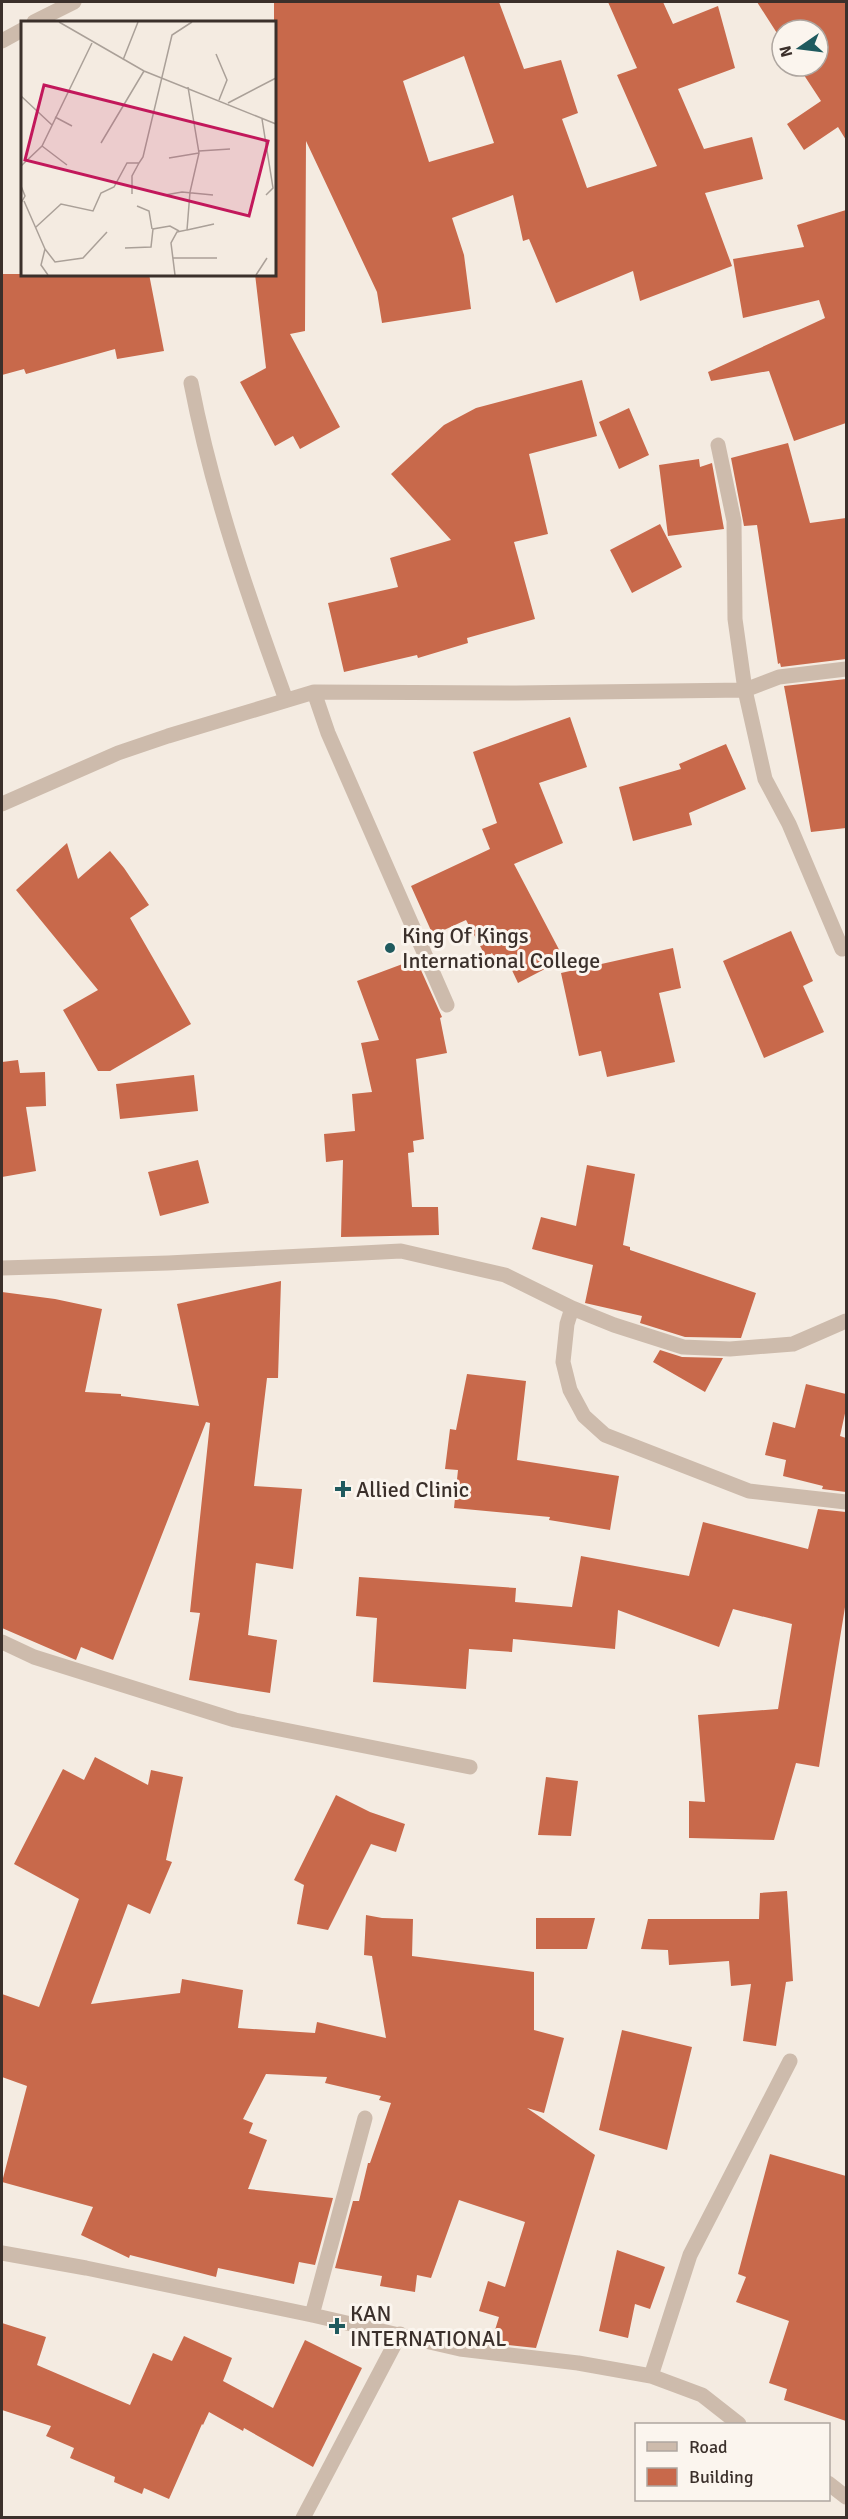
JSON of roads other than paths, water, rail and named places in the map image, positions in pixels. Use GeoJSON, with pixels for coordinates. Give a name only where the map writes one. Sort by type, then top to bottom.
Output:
{"type":"FeatureCollection","features":[{"type":"Feature","properties":{"kind":"street"},"geometry":{"type":"LineString","coordinates":[[36,21],[74,2]]}},
{"type":"Feature","properties":{"kind":"street"},"geometry":{"type":"LineString","coordinates":[[2,41],[21,31]]}},
{"type":"Feature","properties":{"kind":"street"},"geometry":{"type":"LineString","coordinates":[[191,383],[203,446],[219,503],[252,608],[286,700]]}},
{"type":"Feature","properties":{"kind":"street"},"geometry":{"type":"LineString","coordinates":[[718,445],[734,521],[735,619],[745,690],[765,779],[789,824],[842,949]]}},
{"type":"Feature","properties":{"kind":"street"},"geometry":{"type":"LineString","coordinates":[[2,804],[118,753],[314,692],[516,693],[745,690],[779,677],[846,669]]}},
{"type":"Feature","properties":{"kind":"street"},"geometry":{"type":"LineString","coordinates":[[314,692],[328,733],[447,1005]]}},
{"type":"Feature","properties":{"kind":"street"},"geometry":{"type":"LineString","coordinates":[[2,1268],[168,1263],[401,1251],[505,1275],[572,1308],[614,1325],[683,1347],[730,1349],[793,1344],[846,1321]]}},
{"type":"Feature","properties":{"kind":"street"},"geometry":{"type":"LineString","coordinates":[[572,1308],[567,1323],[563,1362],[570,1390],[584,1416],[605,1435],[749,1491],[846,1502]]}},
{"type":"Feature","properties":{"kind":"street"},"geometry":{"type":"LineString","coordinates":[[2,1642],[34,1657],[235,1720],[470,1767]]}},
{"type":"Feature","properties":{"kind":"street"},"geometry":{"type":"LineString","coordinates":[[651,2376],[690,2255],[790,2061]]}},
{"type":"Feature","properties":{"kind":"street"},"geometry":{"type":"LineString","coordinates":[[312,2315],[365,2118]]}},
{"type":"Feature","properties":{"kind":"street"},"geometry":{"type":"LineString","coordinates":[[2,2253],[312,2315],[460,2349],[578,2363],[651,2376],[702,2396],[738,2423]]}},
{"type":"Feature","properties":{"kind":"street"},"geometry":{"type":"LineString","coordinates":[[303,2517],[400,2334]]}},
{"type":"Feature","properties":{"kind":"street"},"geometry":{"type":"LineString","coordinates":[[830,2485],[846,2497]]}},
{"type":"Feature","properties":{"kind":"place","name":"King Of Kings International College"},"geometry":{"type":"Point","coordinates":[390,948]}},
{"type":"Feature","properties":{"kind":"place","name":"Allied Clinic"},"geometry":{"type":"Point","coordinates":[343,1489]}},
{"type":"Feature","properties":{"kind":"place","name":"KAN INTERNATIONAL"},"geometry":{"type":"Point","coordinates":[337,2326]}}]}
